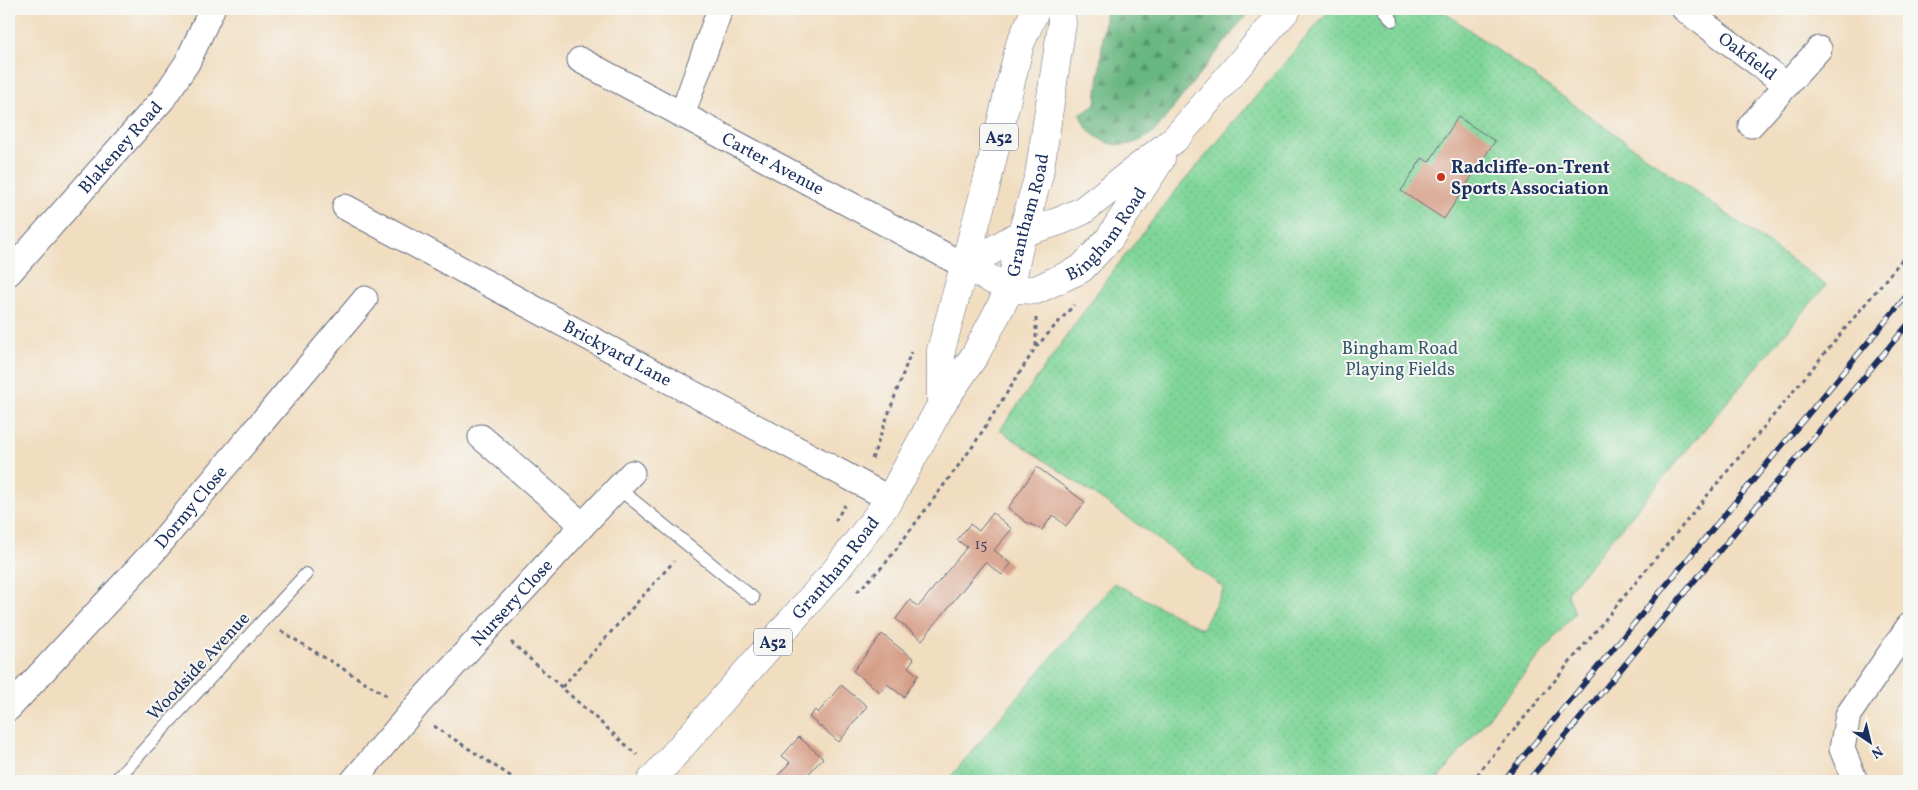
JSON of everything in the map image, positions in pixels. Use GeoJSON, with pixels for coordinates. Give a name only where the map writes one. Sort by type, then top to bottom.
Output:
{"type":"FeatureCollection","features":[{"type":"Feature","properties":{"kind":"main road","name":"Grantham Road"},"geometry":{"type":"LineString","coordinates":[[941,405],[941,350],[994,155],[1020,44],[1036,9]]}},
{"type":"Feature","properties":{"kind":"main road","name":"Grantham Road"},"geometry":{"type":"LineString","coordinates":[[655,777],[836,570],[890,499],[941,405],[975,355],[1010,289],[1022,233],[1044,153],[1062,24],[1061,9]]}},
{"type":"Feature","properties":{"kind":"main road","name":"Bingham Road"},"geometry":{"type":"LineString","coordinates":[[1010,289],[1036,290],[1081,269],[1109,239],[1175,139],[1288,9]]}},
{"type":"Feature","properties":{"kind":"main road","name":"Bingham Road"},"geometry":{"type":"LineString","coordinates":[[965,266],[1022,233],[1060,221],[1082,211],[1175,139]]}},
{"type":"Feature","properties":{"kind":"main road"},"geometry":{"type":"LineString","coordinates":[[965,266],[1010,289]]}},
{"type":"Feature","properties":{"kind":"street","name":"Blakeney Road"},"geometry":{"type":"LineString","coordinates":[[9,273],[162,100],[187,63],[212,9]]}},
{"type":"Feature","properties":{"kind":"street"},"geometry":{"type":"LineString","coordinates":[[682,115],[720,9]]}},
{"type":"Feature","properties":{"kind":"street","name":"Oakfield"},"geometry":{"type":"LineString","coordinates":[[1684,9],[1787,85]]}},
{"type":"Feature","properties":{"kind":"street","name":"Oakfield"},"geometry":{"type":"LineString","coordinates":[[1751,125],[1819,49]]}},
{"type":"Feature","properties":{"kind":"street","name":"Carter Avenue"},"geometry":{"type":"LineString","coordinates":[[580,60],[965,266]]}},
{"type":"Feature","properties":{"kind":"street","name":"Brickyard Lane"},"geometry":{"type":"LineString","coordinates":[[346,207],[890,499]]}},
{"type":"Feature","properties":{"kind":"street","name":"Dormy Close"},"geometry":{"type":"LineString","coordinates":[[9,708],[152,552],[365,299]]}},
{"type":"Feature","properties":{"kind":"street"},"geometry":{"type":"LineString","coordinates":[[481,437],[583,525]]}},
{"type":"Feature","properties":{"kind":"street","name":"Nursery Close"},"geometry":{"type":"LineString","coordinates":[[353,781],[412,711],[625,480]]}},
{"type":"Feature","properties":{"kind":"street"},"geometry":{"type":"LineString","coordinates":[[1855,781],[1842,749],[1848,715],[1909,626]]}},
{"type":"Feature","properties":{"kind":"lane"},"geometry":{"type":"LineString","coordinates":[[1383,9],[1392,20]]}},
{"type":"Feature","properties":{"kind":"lane"},"geometry":{"type":"LineString","coordinates":[[625,480],[688,545],[753,598]]}},
{"type":"Feature","properties":{"kind":"lane","name":"Woodside Avenue"},"geometry":{"type":"LineString","coordinates":[[115,781],[306,574]]}},
{"type":"Feature","properties":{"kind":"path"},"geometry":{"type":"LineString","coordinates":[[1472,781],[1909,251]]}},
{"type":"Feature","properties":{"kind":"path"},"geometry":{"type":"LineString","coordinates":[[850,599],[886,564],[973,446],[1036,346],[1078,300]]}},
{"type":"Feature","properties":{"kind":"path"},"geometry":{"type":"LineString","coordinates":[[834,523],[869,466],[913,348]]}},
{"type":"Feature","properties":{"kind":"path"},"geometry":{"type":"LineString","coordinates":[[562,687],[688,545]]}},
{"type":"Feature","properties":{"kind":"path"},"geometry":{"type":"LineString","coordinates":[[492,624],[562,687],[655,777]]}},
{"type":"Feature","properties":{"kind":"green space"},"geometry":{"type":"Polygon","coordinates":[[[1106,9],[1251,9],[1155,131],[1132,144],[1122,145],[1113,144],[1096,137],[1084,123],[1080,114],[1096,103],[1106,9]]]}},
{"type":"Feature","properties":{"kind":"green space","name":"Bingham Road Playing Fields"},"geometry":{"type":"Polygon","coordinates":[[[1330,9],[1365,9],[1371,13],[1374,9],[1440,9],[1826,285],[1567,592],[1575,613],[1436,781],[947,781],[1114,583],[1202,629],[1224,588],[1140,526],[1000,430],[1109,276],[1174,193],[1330,9]]]}},
{"type":"Feature","properties":{"kind":"building","name":"Radcliffe-on-Trent Sports Association"},"geometry":{"type":"Polygon","coordinates":[[[1458,117],[1495,141],[1444,219],[1401,191],[1422,158],[1429,162],[1458,117]]]}},
{"type":"Feature","properties":{"kind":"building"},"geometry":{"type":"Polygon","coordinates":[[[1037,467],[1085,502],[1066,526],[1053,515],[1042,530],[1026,522],[1008,508],[1037,467]]]}},
{"type":"Feature","properties":{"kind":"building"},"geometry":{"type":"Polygon","coordinates":[[[993,513],[1012,529],[994,550],[1011,564],[1002,575],[985,562],[922,640],[896,619],[910,600],[918,607],[967,547],[957,540],[970,524],[979,531],[993,513]]]}},
{"type":"Feature","properties":{"kind":"building"},"geometry":{"type":"Polygon","coordinates":[[[882,634],[914,659],[908,667],[918,675],[904,697],[887,684],[880,692],[853,671],[882,634]]]}},
{"type":"Feature","properties":{"kind":"building"},"geometry":{"type":"Polygon","coordinates":[[[841,685],[867,706],[839,742],[809,717],[815,710],[818,713],[841,685]]]}},
{"type":"Feature","properties":{"kind":"building"},"geometry":{"type":"Polygon","coordinates":[[[799,737],[823,758],[802,781],[773,781],[790,762],[782,756],[799,737]]]}},
{"type":"Feature","properties":{"kind":"railway"},"geometry":{"type":"LineString","coordinates":[[1503,781],[1909,293]]}},
{"type":"Feature","properties":{"kind":"railway"},"geometry":{"type":"LineString","coordinates":[[1528,781],[1909,323]]}},
{"type":"Feature","properties":{"kind":"place","name":"Radcliffe-on-Trent Sports Association"},"geometry":{"type":"Point","coordinates":[1441,177]}}]}
